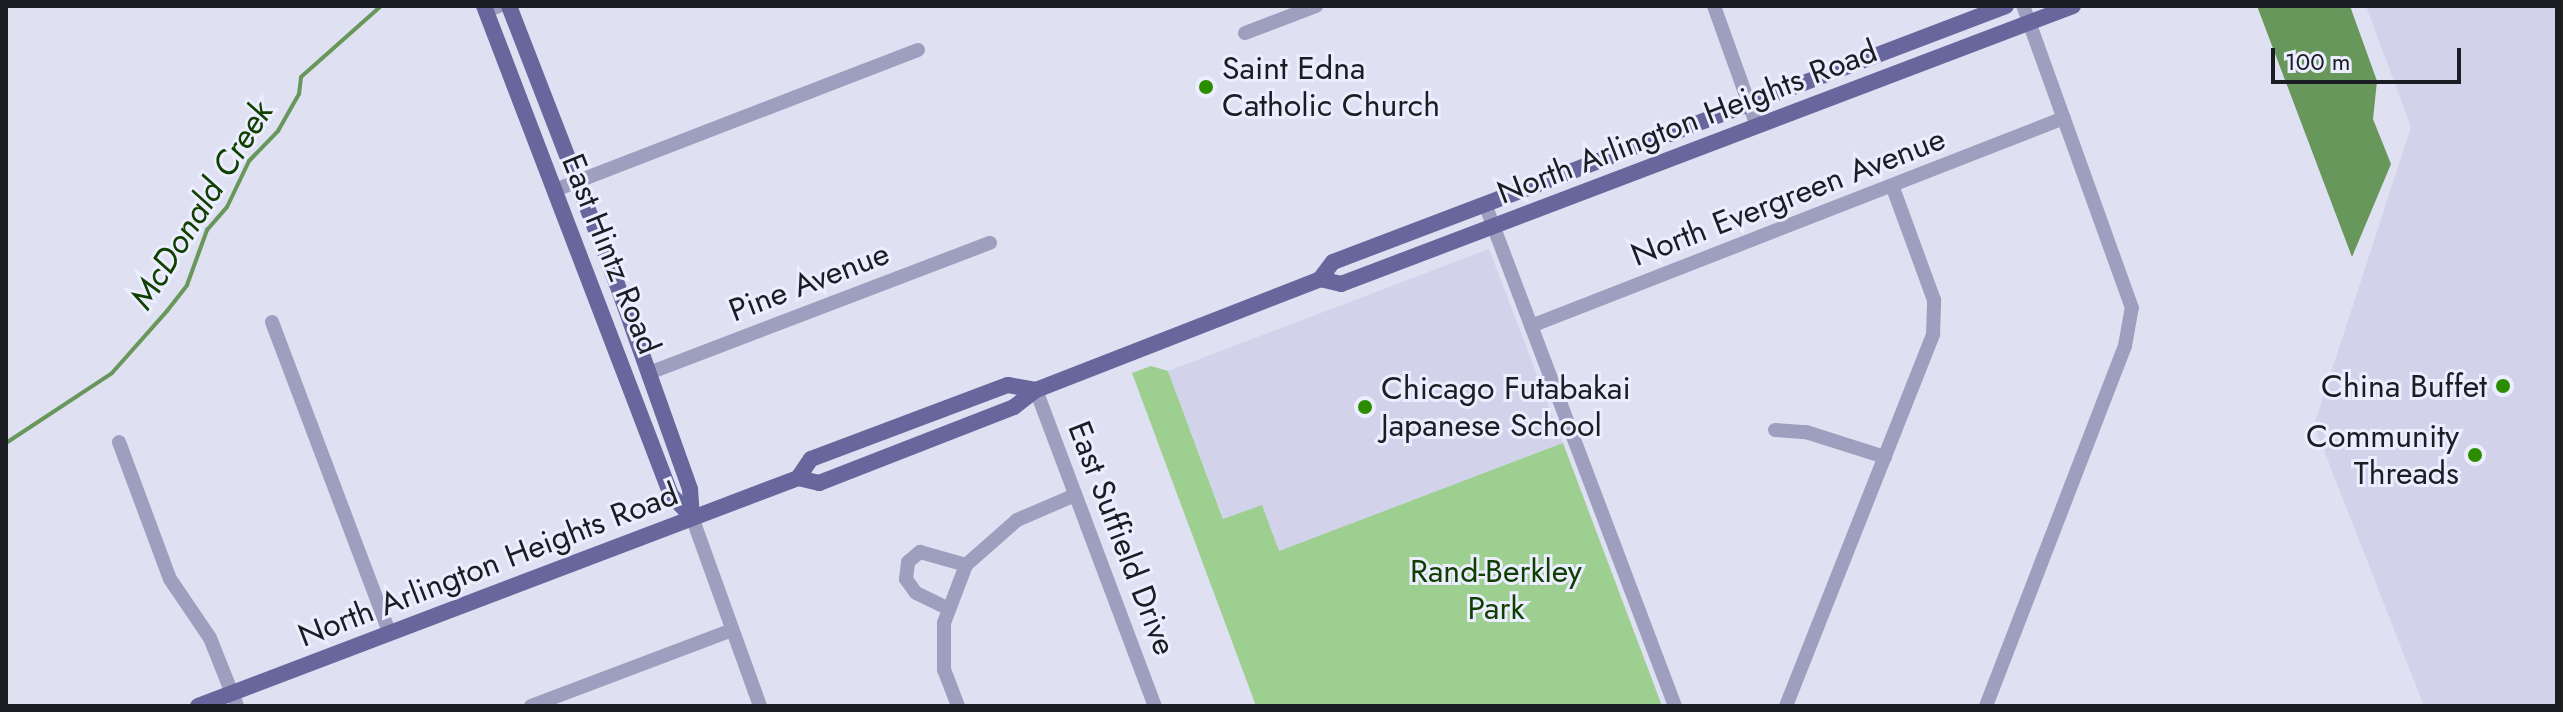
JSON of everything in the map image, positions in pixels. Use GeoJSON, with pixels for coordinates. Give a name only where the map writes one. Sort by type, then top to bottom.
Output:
{"type":"FeatureCollection","features":[{"type":"Feature","properties":{"kind":"main road","name":"East Hintz Road"},"geometry":{"type":"LineString","coordinates":[[509,6],[578,180],[649,373],[690,489],[692,517]]}},
{"type":"Feature","properties":{"kind":"main road","name":"North Arlington Heights Road"},"geometry":{"type":"LineString","coordinates":[[198,706],[234,700],[389,632],[798,478],[819,483],[1014,407],[1036,390],[1320,279],[1333,262],[2006,6]]}},
{"type":"Feature","properties":{"kind":"main road","name":"North Arlington Heights Road"},"geometry":{"type":"LineString","coordinates":[[1320,279],[1341,284],[2073,6]]}},
{"type":"Feature","properties":{"kind":"main road","name":"East Hintz Road"},"geometry":{"type":"LineString","coordinates":[[490,8],[555,190],[671,495],[692,517]]}},
{"type":"Feature","properties":{"kind":"main road","name":"North Arlington Heights Road"},"geometry":{"type":"LineString","coordinates":[[798,478],[811,459],[1008,385],[1036,390]]}},
{"type":"Feature","properties":{"kind":"street"},"geometry":{"type":"LineString","coordinates":[[1245,33],[1316,6]]}},
{"type":"Feature","properties":{"kind":"street"},"geometry":{"type":"LineString","coordinates":[[1714,6],[1757,126]]}},
{"type":"Feature","properties":{"kind":"street"},"geometry":{"type":"LineString","coordinates":[[1986,706],[2125,346],[2132,308],[2023,6]]}},
{"type":"Feature","properties":{"kind":"street"},"geometry":{"type":"LineString","coordinates":[[555,190],[918,50]]}},
{"type":"Feature","properties":{"kind":"street","name":"North Evergreen Avenue"},"geometry":{"type":"LineString","coordinates":[[1531,326],[1893,188],[2064,118]]}},
{"type":"Feature","properties":{"kind":"street"},"geometry":{"type":"LineString","coordinates":[[1786,706],[1933,334],[1934,300],[1893,188]]}},
{"type":"Feature","properties":{"kind":"street"},"geometry":{"type":"LineString","coordinates":[[1485,204],[1675,706]]}},
{"type":"Feature","properties":{"kind":"street","name":"Pine Avenue"},"geometry":{"type":"LineString","coordinates":[[649,373],[990,243]]}},
{"type":"Feature","properties":{"kind":"street"},"geometry":{"type":"LineString","coordinates":[[272,322],[389,632]]}},
{"type":"Feature","properties":{"kind":"street","name":"East Suffield Drive"},"geometry":{"type":"LineString","coordinates":[[1036,390],[1155,706]]}},
{"type":"Feature","properties":{"kind":"street"},"geometry":{"type":"LineString","coordinates":[[1775,430],[1806,432],[1885,457]]}},
{"type":"Feature","properties":{"kind":"street"},"geometry":{"type":"LineString","coordinates":[[119,442],[170,579],[210,638],[234,700]]}},
{"type":"Feature","properties":{"kind":"street"},"geometry":{"type":"LineString","coordinates":[[958,706],[944,670],[944,623],[966,565],[1017,520],[1075,495]]}},
{"type":"Feature","properties":{"kind":"street","name":"East Hintz Road"},"geometry":{"type":"LineString","coordinates":[[692,517],[760,706]]}},
{"type":"Feature","properties":{"kind":"street"},"geometry":{"type":"LineString","coordinates":[[949,609],[916,593],[906,579],[908,562],[920,552],[966,565]]}},
{"type":"Feature","properties":{"kind":"street"},"geometry":{"type":"LineString","coordinates":[[531,706],[732,630]]}},
{"type":"Feature","properties":{"kind":"shaded area"},"geometry":{"type":"Polygon","coordinates":[[[2257,6],[2350,6],[2377,81],[2373,119],[2391,164],[2352,257],[2257,6]]]}},
{"type":"Feature","properties":{"kind":"shaded area"},"geometry":{"type":"Polygon","coordinates":[[[2366,6],[2557,6],[2557,706],[2424,706],[2314,425],[2411,127],[2366,6]]]}},
{"type":"Feature","properties":{"kind":"shaded area","name":"Chicago Futabakai Japanese School"},"geometry":{"type":"Polygon","coordinates":[[[1489,249],[1563,443],[1279,551],[1224,520],[1168,371],[1489,249]]]}},
{"type":"Feature","properties":{"kind":"green space","name":"Rand-Berkley Park"},"geometry":{"type":"Polygon","coordinates":[[[1151,366],[1168,371],[1223,519],[1262,505],[1279,551],[1563,443],[1662,706],[1256,706],[1132,373],[1151,366]]]}},
{"type":"Feature","properties":{"kind":"waterway","name":"McDonald Creek"},"geometry":{"type":"LineString","coordinates":[[6,443],[112,373],[167,311],[187,285],[207,230],[227,207],[249,161],[278,131],[299,94],[301,77],[381,6]]}},
{"type":"Feature","properties":{"kind":"place","name":"Saint Edna Catholic Church"},"geometry":{"type":"Point","coordinates":[1206,87]}},
{"type":"Feature","properties":{"kind":"place","name":"China Buffet"},"geometry":{"type":"Point","coordinates":[2503,386]}},
{"type":"Feature","properties":{"kind":"place","name":"Chicago Futabakai Japanese School"},"geometry":{"type":"Point","coordinates":[1365,407]}},
{"type":"Feature","properties":{"kind":"place","name":"Community Threads"},"geometry":{"type":"Point","coordinates":[2475,455]}}]}
